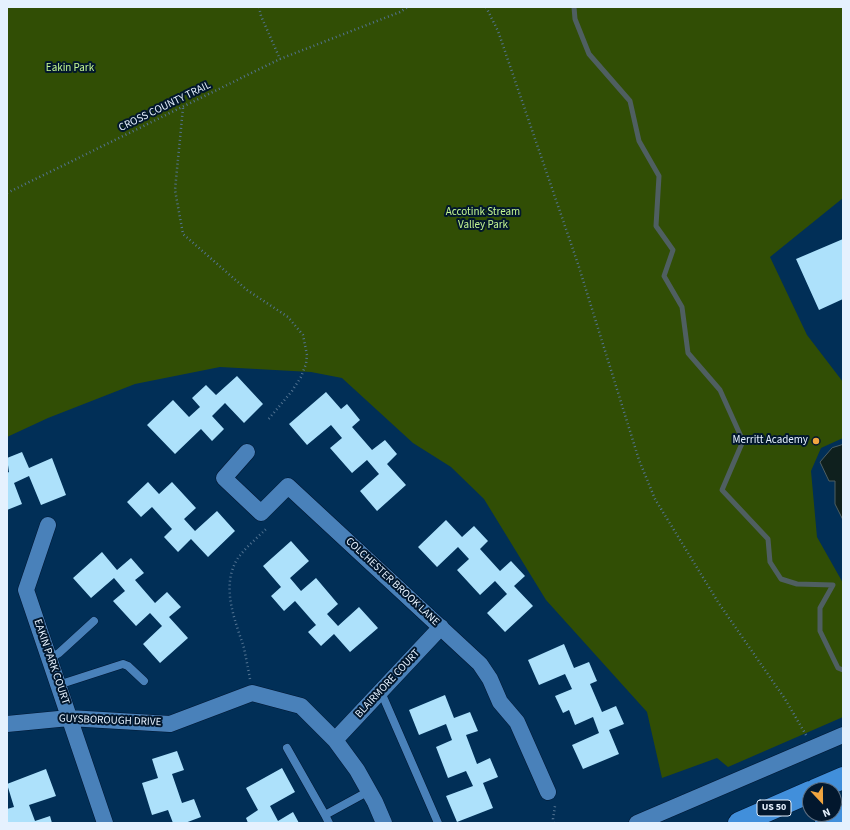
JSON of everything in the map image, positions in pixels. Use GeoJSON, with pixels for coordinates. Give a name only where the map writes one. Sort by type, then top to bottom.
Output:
{"type":"FeatureCollection","features":[{"type":"Feature","properties":{"kind":"main road"},"geometry":{"type":"LineString","coordinates":[[834,782],[843,778]]}},
{"type":"Feature","properties":{"kind":"main road","name":"US 50"},"geometry":{"type":"LineString","coordinates":[[739,823],[802,795]]}},
{"type":"Feature","properties":{"kind":"main road"},"geometry":{"type":"LineString","coordinates":[[826,823],[843,816]]}},
{"type":"Feature","properties":{"kind":"street","name":"COLCHESTER BROOK LANE"},"geometry":{"type":"LineString","coordinates":[[247,452],[224,478],[261,513],[288,486],[441,627],[486,671],[500,702],[517,722],[548,792]]}},
{"type":"Feature","properties":{"kind":"street","name":"EAKIN PARK COURT"},"geometry":{"type":"LineString","coordinates":[[48,525],[26,590],[105,823]]}},
{"type":"Feature","properties":{"kind":"street","name":"BLAIRMORE COURT"},"geometry":{"type":"LineString","coordinates":[[335,740],[441,627]]}},
{"type":"Feature","properties":{"kind":"street"},"geometry":{"type":"LineString","coordinates":[[252,693],[300,706],[335,740],[357,770],[384,823]]}},
{"type":"Feature","properties":{"kind":"street","name":"GUYSBOROUGH DRIVE"},"geometry":{"type":"LineString","coordinates":[[7,724],[70,718],[170,724],[252,693]]}},
{"type":"Feature","properties":{"kind":"street"},"geometry":{"type":"LineString","coordinates":[[638,823],[843,735]]}},
{"type":"Feature","properties":{"kind":"lane"},"geometry":{"type":"LineString","coordinates":[[49,659],[59,653],[94,621]]}},
{"type":"Feature","properties":{"kind":"lane"},"geometry":{"type":"LineString","coordinates":[[58,685],[123,664],[128,666],[144,681]]}},
{"type":"Feature","properties":{"kind":"lane"},"geometry":{"type":"LineString","coordinates":[[381,692],[438,823]]}},
{"type":"Feature","properties":{"kind":"lane"},"geometry":{"type":"LineString","coordinates":[[287,748],[329,823]]}},
{"type":"Feature","properties":{"kind":"lane"},"geometry":{"type":"LineString","coordinates":[[325,815],[369,791]]}},
{"type":"Feature","properties":{"kind":"path"},"geometry":{"type":"LineString","coordinates":[[259,7],[261,16],[280,59]]}},
{"type":"Feature","properties":{"kind":"path","name":"CROSS COUNTY TRAIL"},"geometry":{"type":"LineString","coordinates":[[7,193],[280,59],[400,12],[408,7]]}},
{"type":"Feature","properties":{"kind":"path"},"geometry":{"type":"LineString","coordinates":[[486,7],[498,31],[578,264],[639,460],[655,499],[718,602],[785,699],[813,748]]}},
{"type":"Feature","properties":{"kind":"path"},"geometry":{"type":"LineString","coordinates":[[183,107],[175,190],[183,234],[247,290],[288,317],[303,335],[307,355],[306,364],[301,377],[292,391],[266,421]]}},
{"type":"Feature","properties":{"kind":"path"},"geometry":{"type":"LineString","coordinates":[[252,693],[244,650],[231,605],[231,583],[233,568],[239,558],[271,524]]}},
{"type":"Feature","properties":{"kind":"green space","name":"Accotink Stream Valley Park"},"geometry":{"type":"Polygon","coordinates":[[[7,7],[843,7],[843,198],[770,257],[807,335],[843,382],[843,438],[821,448],[811,471],[817,537],[843,583],[843,717],[728,767],[717,758],[662,778],[647,712],[546,600],[484,499],[451,467],[413,443],[342,378],[311,372],[220,367],[135,384],[48,418],[7,437],[7,7]]]}},
{"type":"Feature","properties":{"kind":"shaded area"},"geometry":{"type":"Polygon","coordinates":[[[842,445],[843,520],[835,504],[835,481],[829,481],[820,462],[832,448],[842,445]]]}},
{"type":"Feature","properties":{"kind":"building"},"geometry":{"type":"Polygon","coordinates":[[[843,239],[843,299],[819,310],[796,259],[843,239]]]}},
{"type":"Feature","properties":{"kind":"building"},"geometry":{"type":"Polygon","coordinates":[[[237,376],[263,404],[244,423],[225,403],[212,416],[224,429],[212,441],[201,429],[175,454],[147,425],[173,400],[189,417],[200,407],[192,398],[206,385],[216,395],[237,376]]]}},
{"type":"Feature","properties":{"kind":"building"},"geometry":{"type":"Polygon","coordinates":[[[326,392],[341,409],[347,404],[360,420],[352,427],[372,450],[385,440],[397,454],[387,464],[406,485],[377,511],[360,491],[379,474],[367,460],[352,473],[330,448],[342,438],[331,425],[307,445],[289,424],[326,392]]]}},
{"type":"Feature","properties":{"kind":"building"},"geometry":{"type":"Polygon","coordinates":[[[22,452],[29,468],[52,458],[66,495],[41,505],[29,476],[14,483],[22,504],[7,510],[7,473],[9,472],[7,458],[22,452]]]}},
{"type":"Feature","properties":{"kind":"building"},"geometry":{"type":"Polygon","coordinates":[[[148,482],[159,494],[172,482],[196,508],[184,519],[195,531],[217,511],[235,531],[208,557],[191,539],[178,552],[164,537],[172,529],[152,507],[141,517],[127,502],[148,482]]]}},
{"type":"Feature","properties":{"kind":"building"},"geometry":{"type":"Polygon","coordinates":[[[446,520],[462,537],[474,526],[488,541],[480,549],[500,571],[511,561],[525,576],[514,586],[533,606],[505,632],[487,613],[507,594],[495,581],[480,595],[457,570],[469,559],[458,547],[437,567],[418,547],[446,520]]]}},
{"type":"Feature","properties":{"kind":"building"},"geometry":{"type":"Polygon","coordinates":[[[291,541],[309,561],[290,578],[301,591],[316,578],[338,604],[327,614],[338,626],[359,607],[378,628],[350,652],[334,634],[321,646],[308,632],[316,625],[295,601],[284,611],[271,596],[281,587],[263,566],[291,541]]]}},
{"type":"Feature","properties":{"kind":"building"},"geometry":{"type":"Polygon","coordinates":[[[102,552],[117,570],[131,558],[144,573],[135,580],[155,603],[167,592],[181,607],[169,617],[188,638],[160,663],[143,644],[162,626],[150,613],[136,626],[113,601],[125,591],[114,578],[91,598],[73,578],[102,552]]]}},
{"type":"Feature","properties":{"kind":"building"},"geometry":{"type":"Polygon","coordinates":[[[564,644],[574,668],[589,662],[597,681],[590,684],[602,712],[616,706],[624,724],[609,730],[619,754],[583,769],[572,745],[599,733],[593,717],[575,725],[569,710],[563,713],[555,696],[572,689],[565,674],[539,685],[528,660],[564,644]]]}},
{"type":"Feature","properties":{"kind":"building"},"geometry":{"type":"Polygon","coordinates":[[[445,695],[454,718],[470,712],[478,731],[466,735],[477,764],[490,758],[498,777],[483,783],[493,808],[457,822],[446,796],[473,786],[466,771],[448,778],[436,747],[452,740],[446,724],[419,735],[409,710],[445,695]]]}},
{"type":"Feature","properties":{"kind":"building"},"geometry":{"type":"Polygon","coordinates":[[[177,751],[184,770],[172,774],[182,803],[194,799],[201,817],[185,823],[173,823],[168,810],[152,815],[142,783],[158,778],[152,759],[177,751]]]}},
{"type":"Feature","properties":{"kind":"building"},"geometry":{"type":"Polygon","coordinates":[[[282,768],[295,792],[270,806],[278,821],[293,812],[299,823],[248,823],[246,818],[258,810],[246,788],[282,768]]]}},
{"type":"Feature","properties":{"kind":"building"},"geometry":{"type":"Polygon","coordinates":[[[46,769],[56,796],[29,805],[35,821],[50,816],[52,823],[7,823],[7,809],[14,807],[7,784],[46,769]]]}},
{"type":"Feature","properties":{"kind":"waterway"},"geometry":{"type":"LineString","coordinates":[[574,7],[575,19],[589,54],[630,101],[639,141],[659,176],[656,226],[673,250],[664,276],[682,307],[688,353],[720,390],[743,441],[722,490],[768,539],[770,562],[781,579],[797,584],[833,585],[820,608],[820,631],[838,668],[843,670]]}},
{"type":"Feature","properties":{"kind":"place","name":"Merritt Academy"},"geometry":{"type":"Point","coordinates":[816,441]}},
{"type":"Feature","properties":{"kind":"park label","name":"Eakin Park"},"geometry":{"type":"Point","coordinates":[70,69]}}]}
